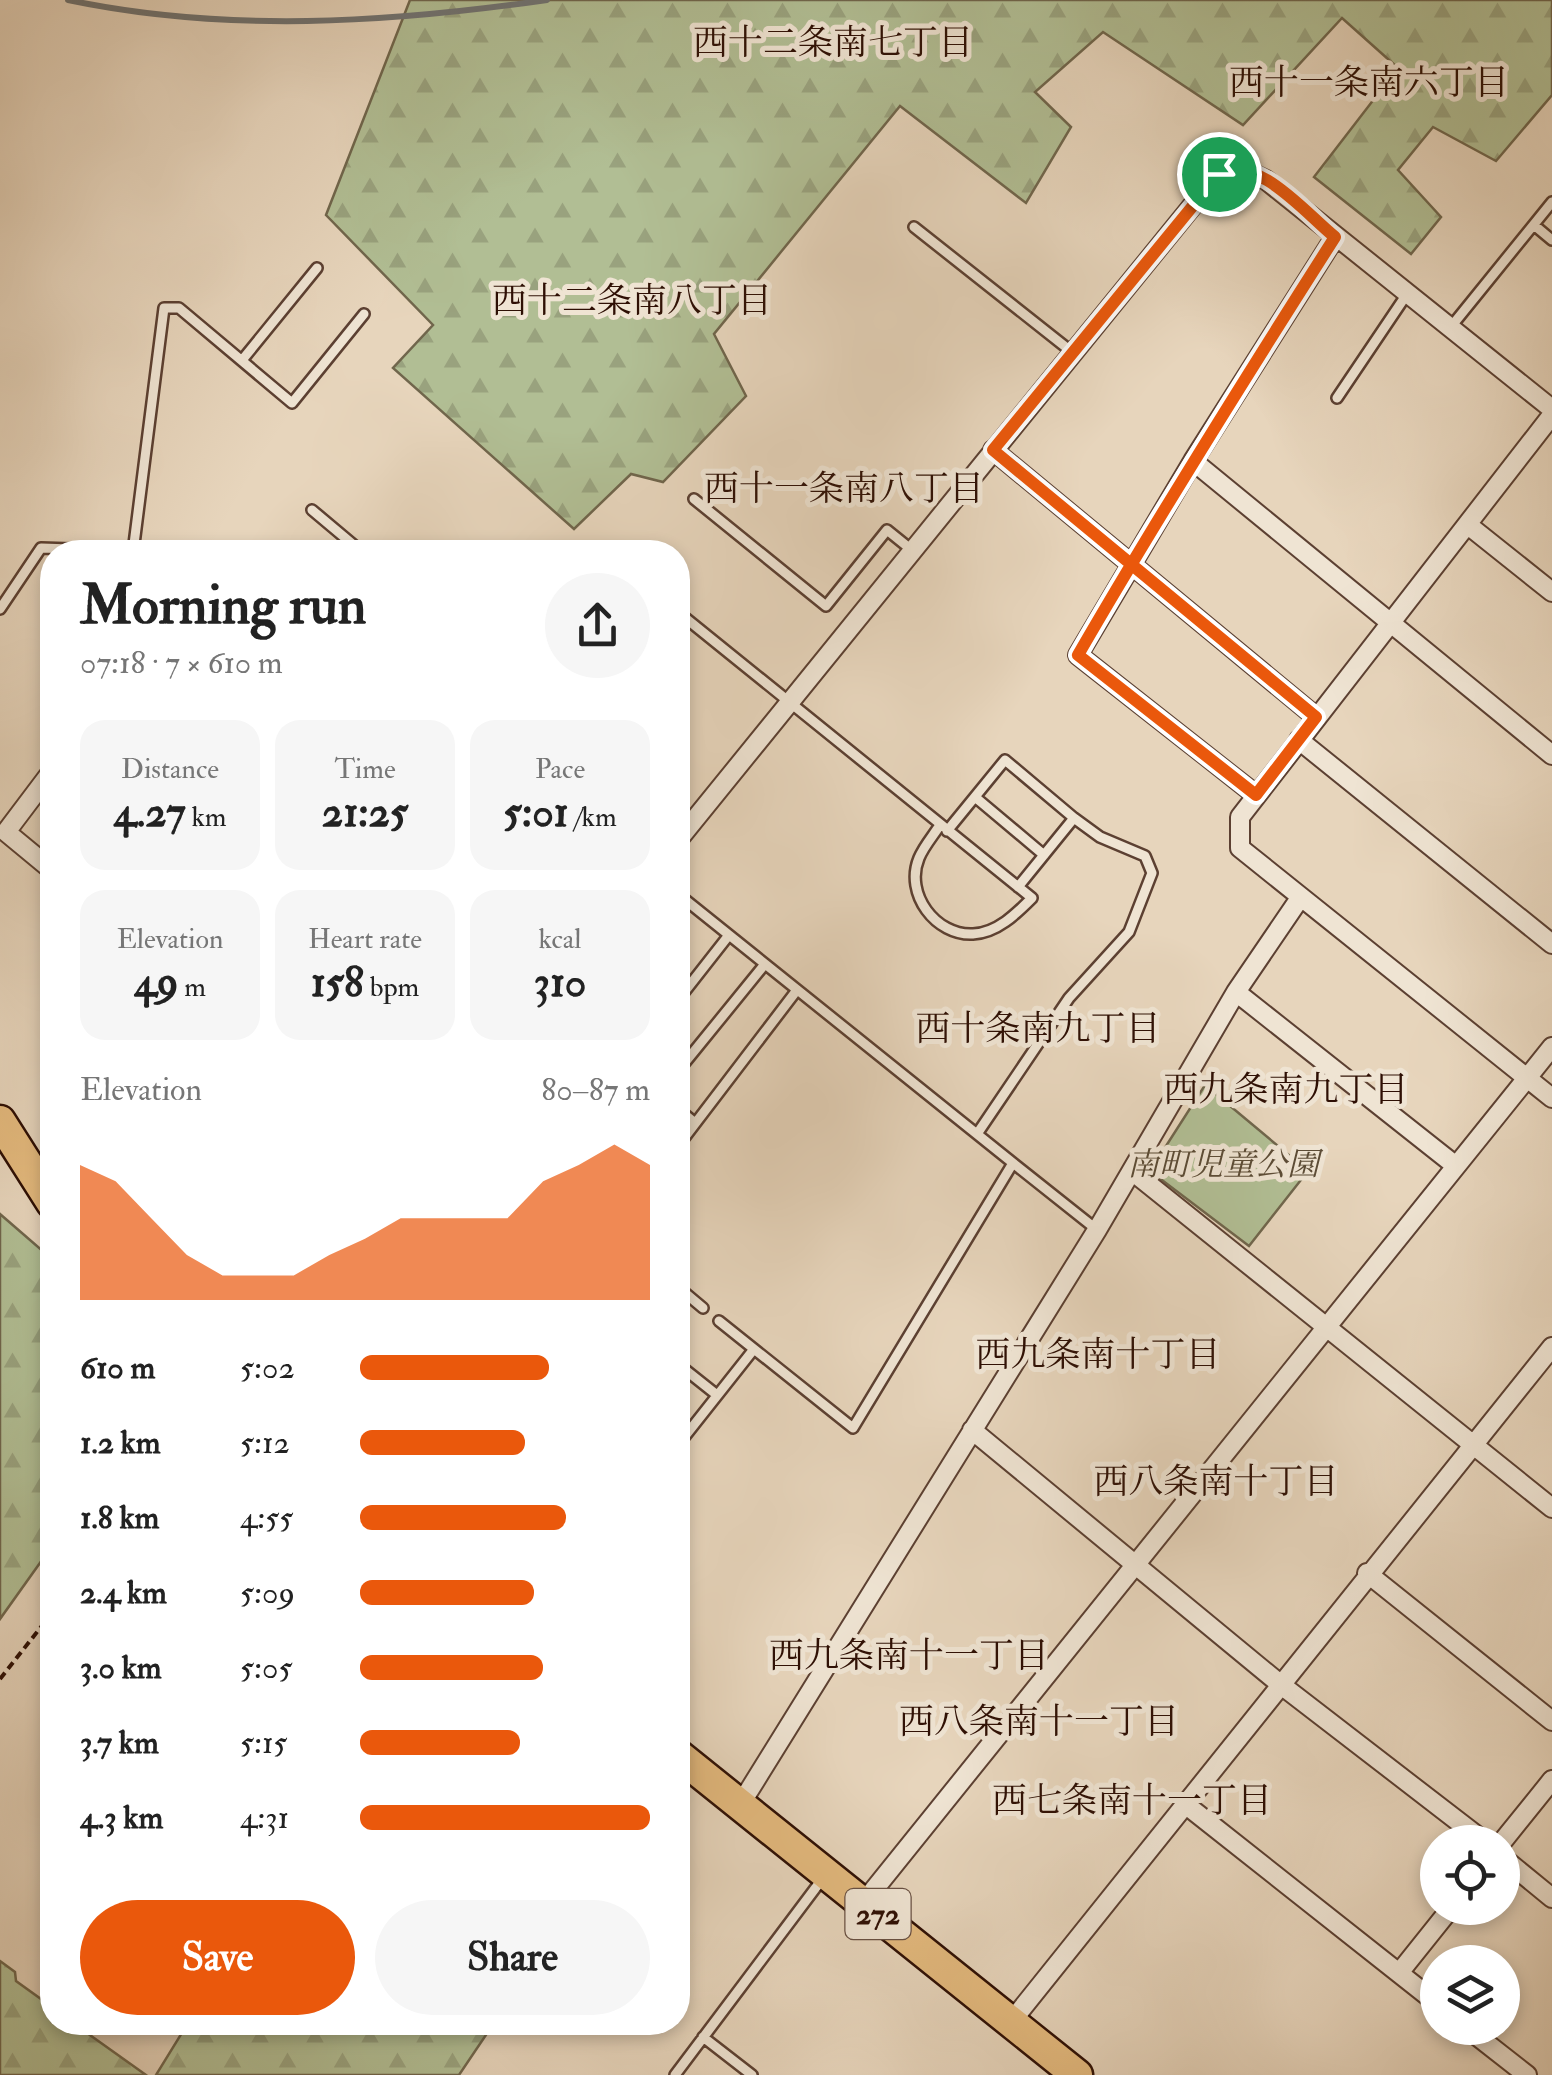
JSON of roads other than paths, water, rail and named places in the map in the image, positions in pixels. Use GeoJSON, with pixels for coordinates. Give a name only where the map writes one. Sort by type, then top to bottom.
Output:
{"type":"FeatureCollection","features":[{"type":"Feature","properties":{"kind":"highway"},"geometry":{"type":"LineString","coordinates":[[0,1121],[40,1176]]}},
{"type":"Feature","properties":{"kind":"highway","name":"272"},"geometry":{"type":"LineString","coordinates":[[690,1765],[1077,2075]]}},
{"type":"Feature","properties":{"kind":"street"},"geometry":{"type":"LineString","coordinates":[[690,819],[790,705],[1208,184],[1229,168],[1252,171],[1552,412],[1240,817],[1240,848],[1552,1098]]}},
{"type":"Feature","properties":{"kind":"street"},"geometry":{"type":"LineString","coordinates":[[1256,795],[1078,655],[1193,460],[1335,237]]}},
{"type":"Feature","properties":{"kind":"street"},"geometry":{"type":"LineString","coordinates":[[993,450],[1316,717]]}},
{"type":"Feature","properties":{"kind":"street"},"geometry":{"type":"LineString","coordinates":[[1193,460],[1552,755]]}},
{"type":"Feature","properties":{"kind":"street"},"geometry":{"type":"LineString","coordinates":[[1468,524],[1552,592]]}},
{"type":"Feature","properties":{"kind":"street"},"geometry":{"type":"LineString","coordinates":[[1299,740],[1552,944]]}},
{"type":"Feature","properties":{"kind":"street"},"geometry":{"type":"LineString","coordinates":[[40,788],[6,832],[40,860]]}},
{"type":"Feature","properties":{"kind":"street"},"geometry":{"type":"LineString","coordinates":[[740,1805],[1097,1230],[1236,992],[1300,898]]}},
{"type":"Feature","properties":{"kind":"street"},"geometry":{"type":"LineString","coordinates":[[1236,992],[1456,1166]]}},
{"type":"Feature","properties":{"kind":"street"},"geometry":{"type":"LineString","coordinates":[[864,1902],[1552,1047]]}},
{"type":"Feature","properties":{"kind":"street"},"geometry":{"type":"LineString","coordinates":[[1132,1171],[1552,1508]]}},
{"type":"Feature","properties":{"kind":"street"},"geometry":{"type":"LineString","coordinates":[[1011,2022],[1552,1346]]}},
{"type":"Feature","properties":{"kind":"street"},"geometry":{"type":"LineString","coordinates":[[972,1430],[1280,1684],[1463,1825]]}},
{"type":"Feature","properties":{"kind":"street"},"geometry":{"type":"LineString","coordinates":[[1367,1573],[1552,1721]]}},
{"type":"Feature","properties":{"kind":"street"},"geometry":{"type":"LineString","coordinates":[[1516,1825],[1552,1780]]}},
{"type":"Feature","properties":{"kind":"street"},"geometry":{"type":"LineString","coordinates":[[1185,1804],[1420,1990]]}},
{"type":"Feature","properties":{"kind":"street"},"geometry":{"type":"LineString","coordinates":[[1520,1871],[1552,1898]]}},
{"type":"Feature","properties":{"kind":"street"},"geometry":{"type":"LineString","coordinates":[[1399,1974],[1438,1925]]}},
{"type":"Feature","properties":{"kind":"street"},"geometry":{"type":"LineString","coordinates":[[1489,2045],[1527,2075]]}},
{"type":"Feature","properties":{"kind":"lane"},"geometry":{"type":"LineString","coordinates":[[1450,328],[1552,202]]}},
{"type":"Feature","properties":{"kind":"lane"},"geometry":{"type":"LineString","coordinates":[[1534,224],[1552,240]]}},
{"type":"Feature","properties":{"kind":"lane"},"geometry":{"type":"LineString","coordinates":[[914,227],[1072,352]]}},
{"type":"Feature","properties":{"kind":"lane"},"geometry":{"type":"LineString","coordinates":[[243,359],[317,268]]}},
{"type":"Feature","properties":{"kind":"lane"},"geometry":{"type":"LineString","coordinates":[[1337,398],[1407,294]]}},
{"type":"Feature","properties":{"kind":"lane"},"geometry":{"type":"LineString","coordinates":[[135,540],[164,308],[179,308],[292,403],[364,314]]}},
{"type":"Feature","properties":{"kind":"lane"},"geometry":{"type":"LineString","coordinates":[[694,499],[826,606],[886,530],[913,551]]}},
{"type":"Feature","properties":{"kind":"lane"},"geometry":{"type":"LineString","coordinates":[[312,510],[348,540]]}},
{"type":"Feature","properties":{"kind":"lane"},"geometry":{"type":"LineString","coordinates":[[0,609],[40,549]]}},
{"type":"Feature","properties":{"kind":"lane"},"geometry":{"type":"LineString","coordinates":[[690,622],[790,705],[944,828],[1018,886],[1032,898],[1010,920],[975,935],[945,931],[927,912],[915,886],[917,862],[944,828],[1005,760],[1100,837],[1145,856],[1152,873],[1129,932],[1068,998],[977,1134]]}},
{"type":"Feature","properties":{"kind":"lane"},"geometry":{"type":"LineString","coordinates":[[975,797],[1044,854]]}},
{"type":"Feature","properties":{"kind":"lane"},"geometry":{"type":"LineString","coordinates":[[1018,886],[1074,818]]}},
{"type":"Feature","properties":{"kind":"lane"},"geometry":{"type":"LineString","coordinates":[[690,904],[1097,1230]]}},
{"type":"Feature","properties":{"kind":"lane"},"geometry":{"type":"LineString","coordinates":[[690,984],[728,935]]}},
{"type":"Feature","properties":{"kind":"lane"},"geometry":{"type":"LineString","coordinates":[[690,1056],[765,964]]}},
{"type":"Feature","properties":{"kind":"lane"},"geometry":{"type":"LineString","coordinates":[[690,1130],[797,990]]}},
{"type":"Feature","properties":{"kind":"lane"},"geometry":{"type":"LineString","coordinates":[[690,1119],[695,1123]]}},
{"type":"Feature","properties":{"kind":"lane"},"geometry":{"type":"LineString","coordinates":[[719,1320],[853,1428],[1013,1163]]}},
{"type":"Feature","properties":{"kind":"lane"},"geometry":{"type":"LineString","coordinates":[[690,1297],[703,1308]]}},
{"type":"Feature","properties":{"kind":"lane"},"geometry":{"type":"LineString","coordinates":[[690,1430],[754,1349]]}},
{"type":"Feature","properties":{"kind":"lane"},"geometry":{"type":"LineString","coordinates":[[690,1374],[717,1396]]}},
{"type":"Feature","properties":{"kind":"lane"},"geometry":{"type":"LineString","coordinates":[[675,2075],[828,1872]]}},
{"type":"Feature","properties":{"kind":"lane"},"geometry":{"type":"LineString","coordinates":[[703,2037],[752,2075]]}},
{"type":"Feature","properties":{"kind":"waterway"},"geometry":{"type":"LineString","coordinates":[[68,0],[127,10],[247,21],[367,19],[547,0]]}},
{"type":"Feature","properties":{"kind":"district","name":"西十二条南七丁目"},"geometry":{"type":"Point","coordinates":[833,42]}},
{"type":"Feature","properties":{"kind":"district","name":"西十一条南六丁目"},"geometry":{"type":"Point","coordinates":[1369,82]}},
{"type":"Feature","properties":{"kind":"district","name":"西十二条南八丁目"},"geometry":{"type":"Point","coordinates":[632,300]}},
{"type":"Feature","properties":{"kind":"district","name":"西十一条南八丁目"},"geometry":{"type":"Point","coordinates":[844,488]}},
{"type":"Feature","properties":{"kind":"district","name":"西十条南九丁目"},"geometry":{"type":"Point","coordinates":[1038,1028]}},
{"type":"Feature","properties":{"kind":"district","name":"西九条南九丁目"},"geometry":{"type":"Point","coordinates":[1286,1089]}},
{"type":"Feature","properties":{"kind":"district","name":"西九条南十丁目"},"geometry":{"type":"Point","coordinates":[1098,1354]}},
{"type":"Feature","properties":{"kind":"district","name":"西八条南十丁目"},"geometry":{"type":"Point","coordinates":[1216,1481]}},
{"type":"Feature","properties":{"kind":"district","name":"西九条南十一丁目"},"geometry":{"type":"Point","coordinates":[909,1655]}},
{"type":"Feature","properties":{"kind":"district","name":"西八条南十一丁目"},"geometry":{"type":"Point","coordinates":[1039,1721]}},
{"type":"Feature","properties":{"kind":"district","name":"西七条南十一丁目"},"geometry":{"type":"Point","coordinates":[1132,1800]}},
{"type":"Feature","properties":{"kind":"park label","name":"南町児童公園"},"geometry":{"type":"Point","coordinates":[1223,1164]}}]}
